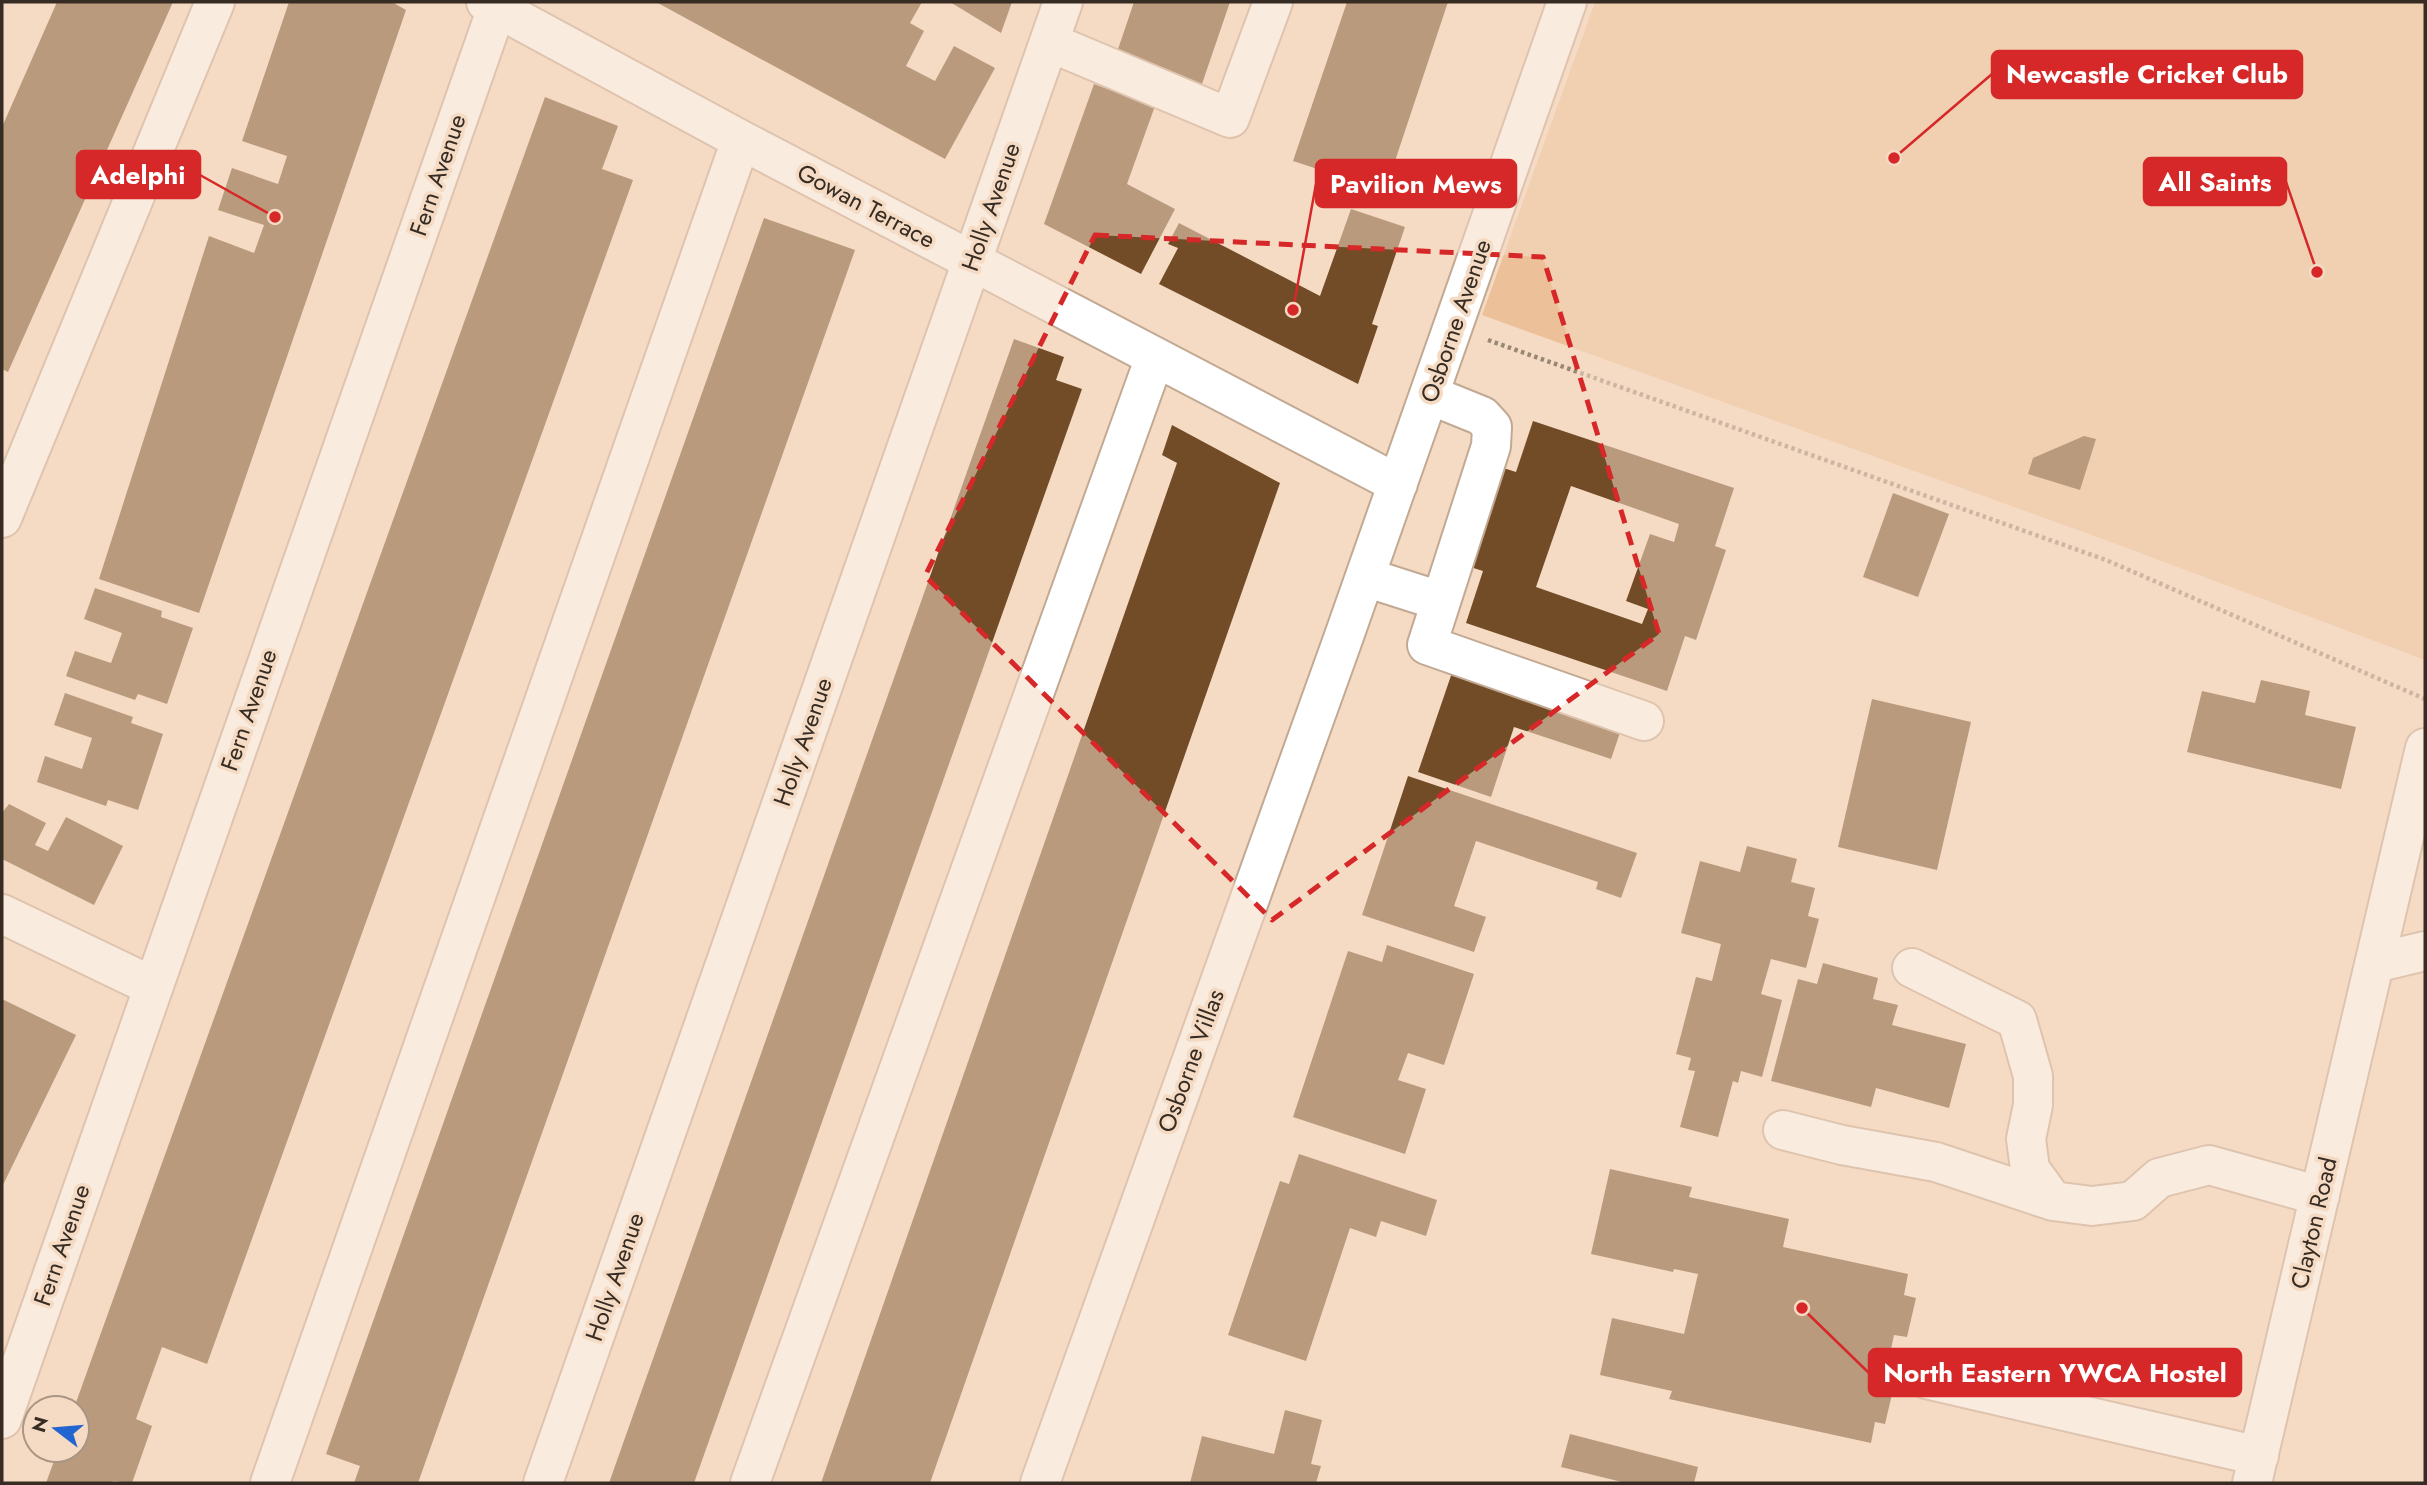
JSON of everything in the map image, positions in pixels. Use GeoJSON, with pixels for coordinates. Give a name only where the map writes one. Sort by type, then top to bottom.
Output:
{"type":"FeatureCollection","features":[{"type":"Feature","properties":{"kind":"street"},"geometry":{"type":"LineString","coordinates":[[2,519],[215,2]]}},
{"type":"Feature","properties":{"kind":"street","name":"Holly Avenue"},"geometry":{"type":"LineString","coordinates":[[543,1483],[1063,2]]}},
{"type":"Feature","properties":{"kind":"street"},"geometry":{"type":"LineString","coordinates":[[1049,42],[1230,118],[1273,2]]}},
{"type":"Feature","properties":{"kind":"street","name":"Osborne Avenue"},"geometry":{"type":"LineString","coordinates":[[1343,639],[1567,2]]}},
{"type":"Feature","properties":{"kind":"street","name":"Gowan Terrace"},"geometry":{"type":"LineString","coordinates":[[494,4],[741,140],[1398,484]]}},
{"type":"Feature","properties":{"kind":"street","name":"Fern Avenue"},"geometry":{"type":"LineString","coordinates":[[2,1419],[494,4]]}},
{"type":"Feature","properties":{"kind":"street"},"geometry":{"type":"LineString","coordinates":[[270,1483],[741,140]]}},
{"type":"Feature","properties":{"kind":"street"},"geometry":{"type":"LineString","coordinates":[[750,1483],[1155,357]]}},
{"type":"Feature","properties":{"kind":"street"},"geometry":{"type":"LineString","coordinates":[[1430,395],[1482,416],[1492,427],[1491,446],[1427,645],[1644,721]]}},
{"type":"Feature","properties":{"kind":"street"},"geometry":{"type":"LineString","coordinates":[[1365,577],[1440,601]]}},
{"type":"Feature","properties":{"kind":"street","name":"Osborne Villas"},"geometry":{"type":"LineString","coordinates":[[1040,1483],[1343,639]]}},
{"type":"Feature","properties":{"kind":"street","name":"Clayton Road"},"geometry":{"type":"LineString","coordinates":[[2256,1470],[2425,748]]}},
{"type":"Feature","properties":{"kind":"street"},"geometry":{"type":"LineString","coordinates":[[2,914],[152,986]]}},
{"type":"Feature","properties":{"kind":"street"},"geometry":{"type":"LineString","coordinates":[[2375,963],[2425,951]]}},
{"type":"Feature","properties":{"kind":"street"},"geometry":{"type":"LineString","coordinates":[[1912,968],[2017,1020],[2033,1076],[2033,1105],[2026,1139],[2030,1170],[2053,1201]]}},
{"type":"Feature","properties":{"kind":"street"},"geometry":{"type":"LineString","coordinates":[[1783,1130],[1842,1145],[1936,1162],[2053,1201],[2092,1206],[2133,1201],[2159,1178],[2209,1165],[2320,1196]]}},
{"type":"Feature","properties":{"kind":"street"},"geometry":{"type":"LineString","coordinates":[[1926,1380],[2256,1470]]}},
{"type":"Feature","properties":{"kind":"path"},"geometry":{"type":"LineString","coordinates":[[1453,328],[2106,560],[2425,699]]}},
{"type":"Feature","properties":{"kind":"highlighted area"},"geometry":{"type":"Polygon","coordinates":[[[1095,235],[1543,257],[1659,634],[1272,920],[925,576],[1095,235]]]}},
{"type":"Feature","properties":{"kind":"shaded area"},"geometry":{"type":"Polygon","coordinates":[[[1595,2],[2425,2],[2425,660],[2111,542],[1482,315],[1595,2]]]}},
{"type":"Feature","properties":{"kind":"building"},"geometry":{"type":"Polygon","coordinates":[[[57,2],[173,2],[8,372],[2,369],[2,127],[57,2]]]}},
{"type":"Feature","properties":{"kind":"building"},"geometry":{"type":"Polygon","coordinates":[[[289,2],[392,2],[406,10],[199,613],[99,579],[209,236],[254,253],[264,225],[218,210],[232,168],[278,184],[287,156],[242,141],[289,2]]]}},
{"type":"Feature","properties":{"kind":"building"},"geometry":{"type":"Polygon","coordinates":[[[656,2],[922,2],[910,23],[924,31],[906,66],[935,81],[954,46],[995,68],[945,159],[656,2]]]}},
{"type":"Feature","properties":{"kind":"building"},"geometry":{"type":"Polygon","coordinates":[[[950,2],[1012,2],[1001,33],[950,2]]]}},
{"type":"Feature","properties":{"kind":"building"},"geometry":{"type":"Polygon","coordinates":[[[1134,2],[1230,2],[1202,84],[1116,55],[1134,2]]]}},
{"type":"Feature","properties":{"kind":"building"},"geometry":{"type":"Polygon","coordinates":[[[1347,2],[1448,2],[1385,191],[1293,161],[1347,2]]]}},
{"type":"Feature","properties":{"kind":"building"},"geometry":{"type":"Polygon","coordinates":[[[1094,84],[1155,106],[1127,184],[1175,209],[1141,274],[1044,224],[1094,84]]]}},
{"type":"Feature","properties":{"kind":"building"},"geometry":{"type":"Polygon","coordinates":[[[545,97],[618,126],[602,169],[633,180],[207,1364],[162,1347],[136,1419],[152,1426],[132,1483],[46,1483],[53,1464],[91,1464],[91,1394],[79,1394],[545,97]]]}},
{"type":"Feature","properties":{"kind":"building"},"geometry":{"type":"Polygon","coordinates":[[[1351,209],[1405,227],[1372,324],[1378,326],[1358,384],[1159,284],[1178,248],[1168,244],[1179,223],[1320,296],[1351,209]]]}},
{"type":"Feature","properties":{"kind":"building"},"geometry":{"type":"Polygon","coordinates":[[[764,218],[855,250],[418,1483],[354,1483],[360,1466],[326,1454],[764,218]]]}},
{"type":"Feature","properties":{"kind":"building"},"geometry":{"type":"Polygon","coordinates":[[[1014,339],[1064,357],[1056,380],[1082,389],[694,1483],[609,1483],[1014,339]]]}},
{"type":"Feature","properties":{"kind":"building"},"geometry":{"type":"Polygon","coordinates":[[[1533,421],[1734,488],[1715,546],[1726,550],[1696,640],[1685,636],[1667,691],[1466,623],[1483,571],[1464,565],[1497,466],[1516,472],[1533,421]],[[1571,486],[1536,587],[1642,624],[1648,609],[1626,601],[1650,534],[1674,542],[1679,524],[1571,486]]]}},
{"type":"Feature","properties":{"kind":"building"},"geometry":{"type":"Polygon","coordinates":[[[1172,425],[1280,483],[930,1483],[821,1483],[1177,463],[1162,455],[1172,425]]]}},
{"type":"Feature","properties":{"kind":"building"},"geometry":{"type":"Polygon","coordinates":[[[2084,436],[2096,439],[2080,490],[2028,474],[2033,458],[2084,436]]]}},
{"type":"Feature","properties":{"kind":"building"},"geometry":{"type":"Polygon","coordinates":[[[1893,493],[1949,514],[1918,597],[1863,577],[1893,493]]]}},
{"type":"Feature","properties":{"kind":"building"},"geometry":{"type":"Polygon","coordinates":[[[95,588],[162,611],[161,617],[193,628],[167,704],[138,694],[135,700],[66,676],[75,651],[111,663],[122,633],[84,619],[95,588]]]}},
{"type":"Feature","properties":{"kind":"building"},"geometry":{"type":"Polygon","coordinates":[[[1455,664],[1624,721],[1611,759],[1514,727],[1491,797],[1418,772],[1455,664]]]}},
{"type":"Feature","properties":{"kind":"building"},"geometry":{"type":"Polygon","coordinates":[[[2261,680],[2310,691],[2305,715],[2356,727],[2341,789],[2187,752],[2202,691],[2255,703],[2261,680]]]}},
{"type":"Feature","properties":{"kind":"building"},"geometry":{"type":"Polygon","coordinates":[[[65,693],[133,717],[131,723],[163,734],[138,810],[108,800],[106,806],[37,782],[45,756],[82,769],[92,738],[54,725],[65,693]]]}},
{"type":"Feature","properties":{"kind":"building"},"geometry":{"type":"Polygon","coordinates":[[[1872,699],[1971,722],[1937,870],[1838,847],[1872,699]]]}},
{"type":"Feature","properties":{"kind":"building"},"geometry":{"type":"Polygon","coordinates":[[[1408,776],[1637,853],[1621,898],[1596,889],[1598,882],[1476,841],[1454,906],[1486,917],[1474,952],[1362,915],[1408,776]]]}},
{"type":"Feature","properties":{"kind":"building"},"geometry":{"type":"Polygon","coordinates":[[[9,804],[46,823],[35,845],[48,851],[66,817],[123,846],[94,905],[2,859],[2,813],[9,804]]]}},
{"type":"Feature","properties":{"kind":"building"},"geometry":{"type":"Polygon","coordinates":[[[1747,846],[1797,859],[1791,882],[1815,888],[1808,916],[1819,919],[1806,968],[1771,959],[1761,994],[1782,1000],[1762,1077],[1741,1071],[1738,1083],[1733,1081],[1718,1137],[1680,1127],[1695,1071],[1688,1070],[1691,1058],[1676,1054],[1696,977],[1712,981],[1721,944],[1681,933],[1700,861],[1740,872],[1747,846]]]}},
{"type":"Feature","properties":{"kind":"building"},"geometry":{"type":"Polygon","coordinates":[[[1387,945],[1474,974],[1444,1065],[1408,1053],[1398,1080],[1426,1089],[1405,1154],[1293,1117],[1348,951],[1382,962],[1387,945]]]}},
{"type":"Feature","properties":{"kind":"building"},"geometry":{"type":"Polygon","coordinates":[[[1823,963],[1878,978],[1873,999],[1898,1005],[1892,1025],[1966,1044],[1949,1108],[1876,1088],[1871,1107],[1771,1081],[1798,979],[1817,984],[1823,963]]]}},
{"type":"Feature","properties":{"kind":"building"},"geometry":{"type":"Polygon","coordinates":[[[2,999],[76,1035],[2,1187],[2,999]]]}},
{"type":"Feature","properties":{"kind":"building"},"geometry":{"type":"Polygon","coordinates":[[[1299,1154],[1437,1200],[1426,1236],[1381,1221],[1376,1237],[1350,1228],[1306,1361],[1228,1335],[1280,1181],[1289,1184],[1299,1154]]]}},
{"type":"Feature","properties":{"kind":"building"},"geometry":{"type":"Polygon","coordinates":[[[1610,1169],[1692,1187],[1689,1197],[1789,1219],[1783,1247],[1908,1274],[1904,1295],[1916,1298],[1907,1337],[1894,1335],[1883,1387],[1893,1390],[1885,1424],[1875,1422],[1871,1443],[1669,1399],[1672,1391],[1600,1375],[1612,1318],[1684,1334],[1698,1274],[1674,1269],[1673,1272],[1591,1254],[1610,1169]]]}},
{"type":"Feature","properties":{"kind":"building"},"geometry":{"type":"Polygon","coordinates":[[[1285,1410],[1322,1420],[1311,1464],[1321,1466],[1316,1483],[1190,1483],[1202,1436],[1274,1454],[1285,1410]]]}},
{"type":"Feature","properties":{"kind":"building"},"geometry":{"type":"Polygon","coordinates":[[[1570,1434],[1698,1467],[1694,1483],[1626,1483],[1561,1467],[1570,1434]]]}},
{"type":"Feature","properties":{"kind":"place","name":"Newcastle Cricket Club"},"geometry":{"type":"Point","coordinates":[1894,158]}},
{"type":"Feature","properties":{"kind":"place","name":"Adelphi"},"geometry":{"type":"Point","coordinates":[275,217]}},
{"type":"Feature","properties":{"kind":"place","name":"All Saints"},"geometry":{"type":"Point","coordinates":[2317,272]}},
{"type":"Feature","properties":{"kind":"place","name":"Pavilion Mews"},"geometry":{"type":"Point","coordinates":[1293,310]}},
{"type":"Feature","properties":{"kind":"place","name":"North Eastern YWCA Hostel"},"geometry":{"type":"Point","coordinates":[1802,1308]}}]}
